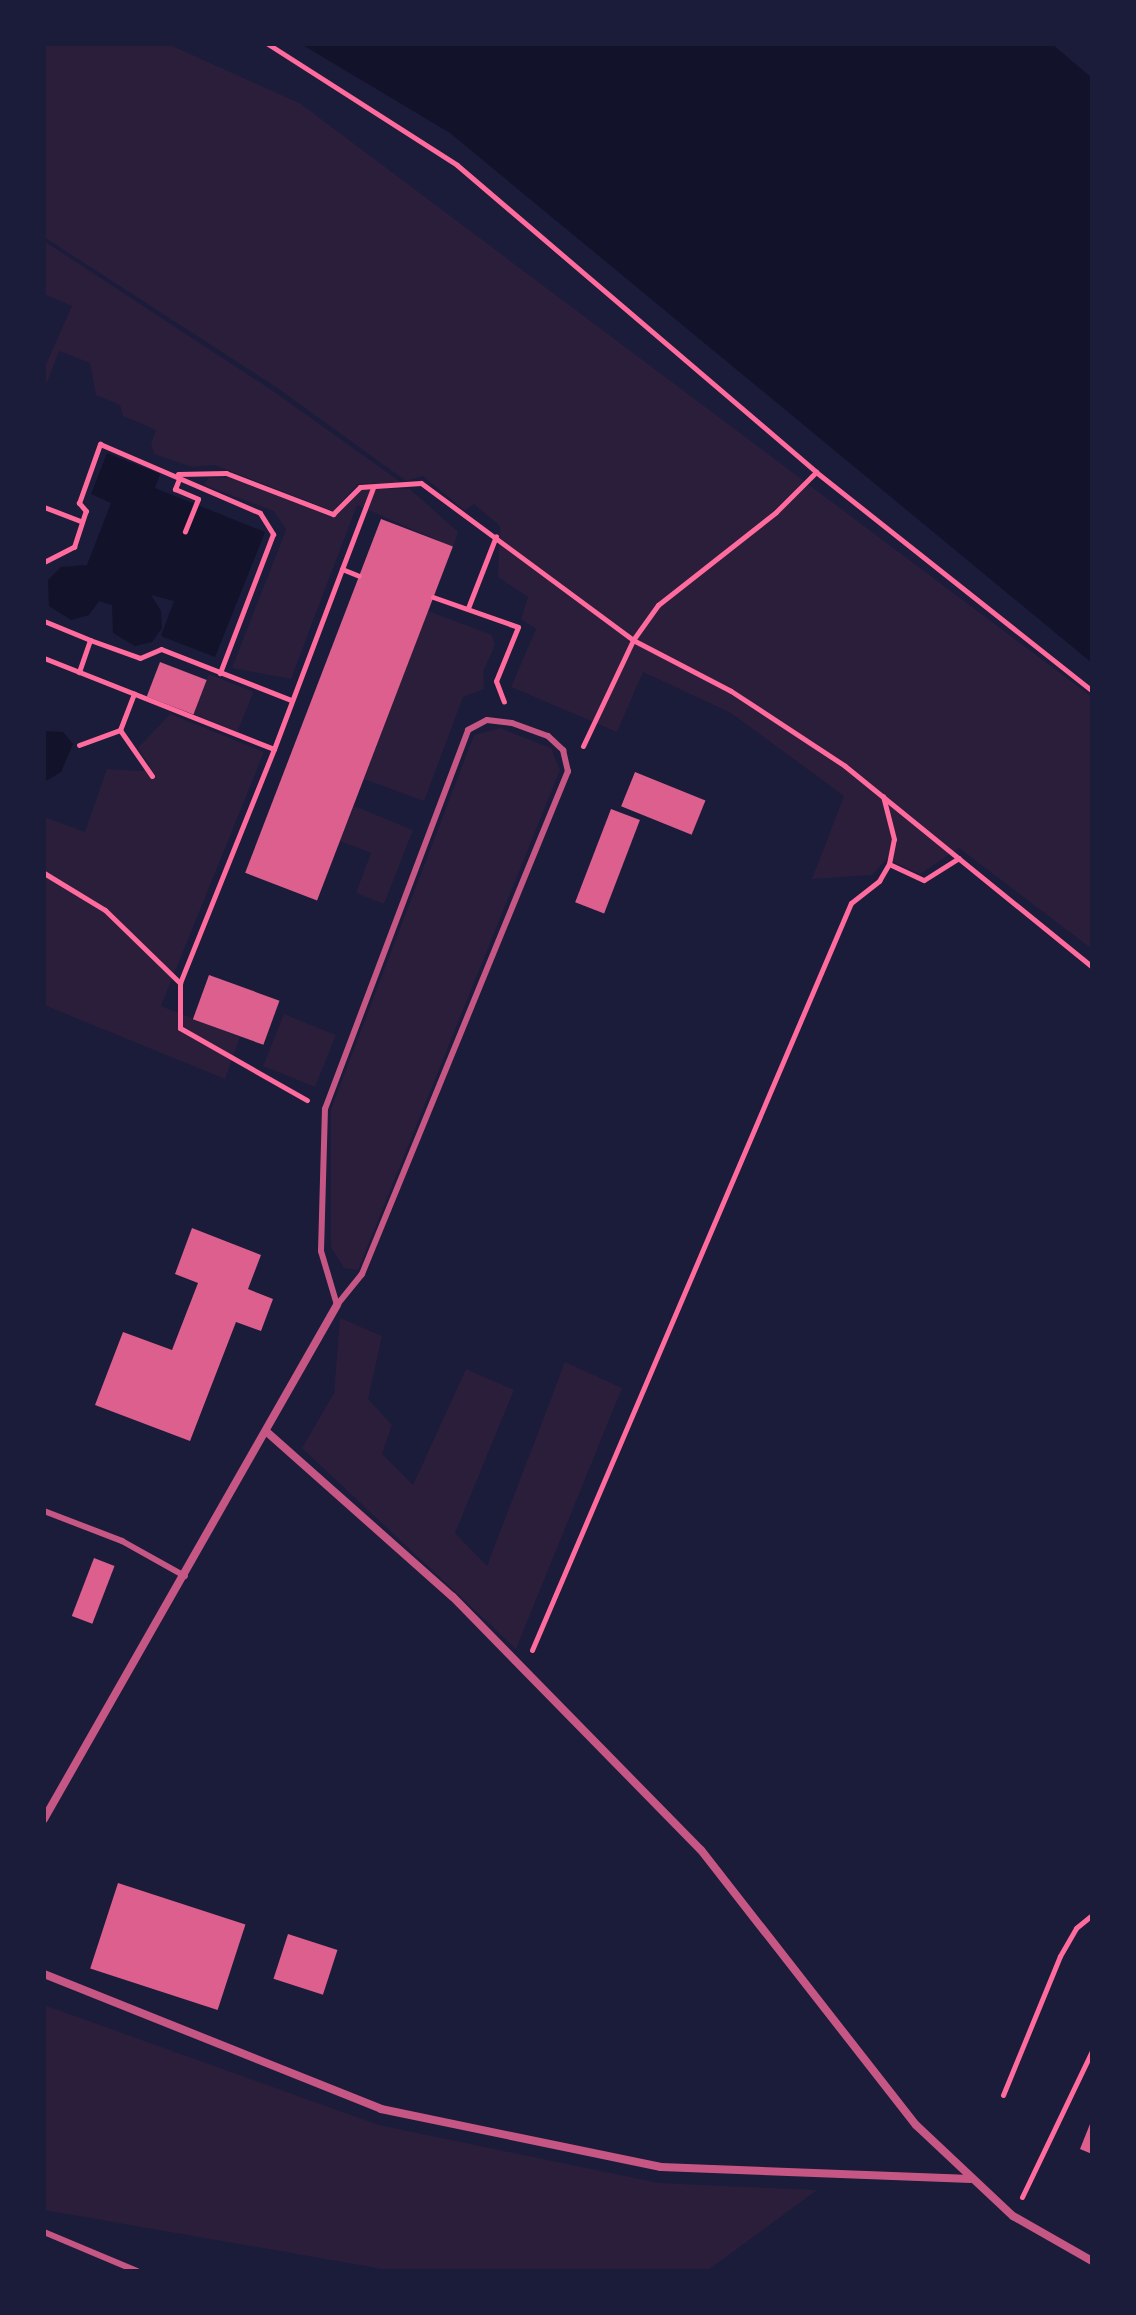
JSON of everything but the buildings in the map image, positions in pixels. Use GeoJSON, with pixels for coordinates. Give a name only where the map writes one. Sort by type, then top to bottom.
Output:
{"type":"FeatureCollection","features":[{"type":"Feature","properties":{"kind":"street"},"geometry":{"type":"LineString","coordinates":[[44,1819],[268,1433],[337,1305]]}},
{"type":"Feature","properties":{"kind":"street"},"geometry":{"type":"LineString","coordinates":[[268,1433],[453,1597],[701,1850],[916,2125],[1013,2216],[1092,2261]]}},
{"type":"Feature","properties":{"kind":"street"},"geometry":{"type":"LineString","coordinates":[[44,1974],[381,2109],[661,2167],[971,2179]]}},
{"type":"Feature","properties":{"kind":"lane"},"geometry":{"type":"LineString","coordinates":[[487,720],[512,723],[548,736],[563,750],[568,771],[362,1274],[337,1305],[321,1251],[325,1109],[468,730],[487,720]]}},
{"type":"Feature","properties":{"kind":"lane"},"geometry":{"type":"LineString","coordinates":[[44,1511],[122,1541],[185,1576]]}},
{"type":"Feature","properties":{"kind":"lane"},"geometry":{"type":"LineString","coordinates":[[44,2232],[137,2271]]}},
{"type":"Feature","properties":{"kind":"path"},"geometry":{"type":"LineString","coordinates":[[268,44],[457,165],[816,472],[1092,691]]}},
{"type":"Feature","properties":{"kind":"path"},"geometry":{"type":"LineString","coordinates":[[44,562],[74,547],[80,521],[86,511],[79,503],[100,444],[260,513],[273,534],[220,673]]}},
{"type":"Feature","properties":{"kind":"path"},"geometry":{"type":"LineString","coordinates":[[568,771],[633,640],[658,605],[776,512],[816,472]]}},
{"type":"Feature","properties":{"kind":"path"},"geometry":{"type":"LineString","coordinates":[[178,476],[226,473],[333,514],[360,487],[421,483],[633,640],[731,691],[883,796],[1092,967]]}},
{"type":"Feature","properties":{"kind":"path"},"geometry":{"type":"LineString","coordinates":[[178,476],[175,489],[198,499],[185,532]]}},
{"type":"Feature","properties":{"kind":"path"},"geometry":{"type":"LineString","coordinates":[[325,1109],[253,1074],[180,1028],[180,983],[274,749],[373,487]]}},
{"type":"Feature","properties":{"kind":"path"},"geometry":{"type":"LineString","coordinates":[[44,507],[80,521]]}},
{"type":"Feature","properties":{"kind":"path"},"geometry":{"type":"LineString","coordinates":[[468,608],[496,536]]}},
{"type":"Feature","properties":{"kind":"path"},"geometry":{"type":"LineString","coordinates":[[342,569],[359,576]]}},
{"type":"Feature","properties":{"kind":"path"},"geometry":{"type":"LineString","coordinates":[[433,597],[518,627],[496,681],[512,723]]}},
{"type":"Feature","properties":{"kind":"path"},"geometry":{"type":"LineString","coordinates":[[44,621],[140,658],[161,649],[291,700]]}},
{"type":"Feature","properties":{"kind":"path"},"geometry":{"type":"LineString","coordinates":[[79,672],[90,640]]}},
{"type":"Feature","properties":{"kind":"path"},"geometry":{"type":"LineString","coordinates":[[44,658],[274,749]]}},
{"type":"Feature","properties":{"kind":"path"},"geometry":{"type":"LineString","coordinates":[[79,745],[120,730],[134,694]]}},
{"type":"Feature","properties":{"kind":"path"},"geometry":{"type":"LineString","coordinates":[[120,730],[152,776]]}},
{"type":"Feature","properties":{"kind":"path"},"geometry":{"type":"LineString","coordinates":[[523,1670],[851,903],[879,881],[889,864],[894,839],[883,796]]}},
{"type":"Feature","properties":{"kind":"path"},"geometry":{"type":"LineString","coordinates":[[889,864],[924,880],[959,858]]}},
{"type":"Feature","properties":{"kind":"path"},"geometry":{"type":"LineString","coordinates":[[44,873],[105,910],[180,983]]}},
{"type":"Feature","properties":{"kind":"path"},"geometry":{"type":"LineString","coordinates":[[1003,2095],[1060,1956],[1076,1928],[1092,1915]]}},
{"type":"Feature","properties":{"kind":"path"},"geometry":{"type":"LineString","coordinates":[[1013,2216],[1092,2051]]}},
{"type":"Feature","properties":{"kind":"shaded area"},"geometry":{"type":"Polygon","coordinates":[[[44,44],[168,44],[301,104],[1092,697],[1092,949],[959,848],[920,874],[887,859],[872,875],[812,879],[844,796],[731,713],[643,672],[617,732],[511,687],[536,629],[521,619],[528,597],[498,577],[500,526],[474,504],[465,511],[423,476],[406,481],[279,389],[44,237],[44,44]]]}},
{"type":"Feature","properties":{"kind":"shaded area"},"geometry":{"type":"Polygon","coordinates":[[[301,44],[1052,44],[1092,78],[1092,663],[450,133],[301,44]]]}},
{"type":"Feature","properties":{"kind":"shaded area"},"geometry":{"type":"Polygon","coordinates":[[[44,241],[276,393],[402,483],[358,484],[333,511],[215,465],[192,467],[154,454],[151,444],[156,430],[123,416],[120,405],[96,395],[90,363],[59,351],[44,390],[44,369],[72,306],[44,294],[44,241]]]}},
{"type":"Feature","properties":{"kind":"shaded area"},"geometry":{"type":"Polygon","coordinates":[[[107,453],[160,474],[155,488],[265,532],[215,657],[161,636],[174,601],[151,595],[161,611],[162,628],[152,642],[135,646],[113,633],[112,605],[99,601],[89,615],[71,620],[49,606],[48,580],[61,567],[87,565],[111,503],[91,494],[107,453]]]}},
{"type":"Feature","properties":{"kind":"shaded area"},"geometry":{"type":"Polygon","coordinates":[[[208,478],[230,478],[333,517],[360,489],[410,489],[458,532],[453,547],[357,505],[291,679],[232,668],[286,530],[274,511],[204,485],[208,478]]]}},
{"type":"Feature","properties":{"kind":"shaded area"},"geometry":{"type":"Polygon","coordinates":[[[428,611],[492,635],[495,645],[483,672],[484,689],[463,697],[424,801],[364,779],[428,611]]]}},
{"type":"Feature","properties":{"kind":"shaded area"},"geometry":{"type":"Polygon","coordinates":[[[209,674],[254,692],[237,732],[193,714],[209,674]]]}},
{"type":"Feature","properties":{"kind":"shaded area"},"geometry":{"type":"Polygon","coordinates":[[[170,714],[264,752],[161,1006],[240,1037],[225,1079],[44,1005],[44,817],[85,832],[107,769],[143,771],[150,766],[138,748],[170,714]]]}},
{"type":"Feature","properties":{"kind":"shaded area"},"geometry":{"type":"Polygon","coordinates":[[[500,728],[551,748],[560,770],[358,1270],[344,1268],[331,1247],[331,1109],[474,735],[500,728]]]}},
{"type":"Feature","properties":{"kind":"shaded area"},"geometry":{"type":"Polygon","coordinates":[[[44,731],[63,732],[73,744],[61,772],[44,782],[44,731]]]}},
{"type":"Feature","properties":{"kind":"shaded area"},"geometry":{"type":"Polygon","coordinates":[[[354,806],[413,830],[384,904],[356,893],[371,853],[340,841],[354,806]]]}},
{"type":"Feature","properties":{"kind":"shaded area"},"geometry":{"type":"Polygon","coordinates":[[[284,1014],[336,1035],[315,1087],[263,1066],[284,1014]]]}},
{"type":"Feature","properties":{"kind":"shaded area"},"geometry":{"type":"Polygon","coordinates":[[[340,1318],[382,1336],[368,1399],[392,1425],[382,1454],[413,1485],[466,1369],[514,1390],[455,1533],[487,1566],[565,1362],[622,1388],[516,1649],[302,1448],[334,1393],[340,1318]]]}},
{"type":"Feature","properties":{"kind":"shaded area"},"geometry":{"type":"Polygon","coordinates":[[[44,2005],[379,2125],[659,2183],[817,2190],[707,2271],[394,2271],[44,2210],[44,2005]]]}}]}
